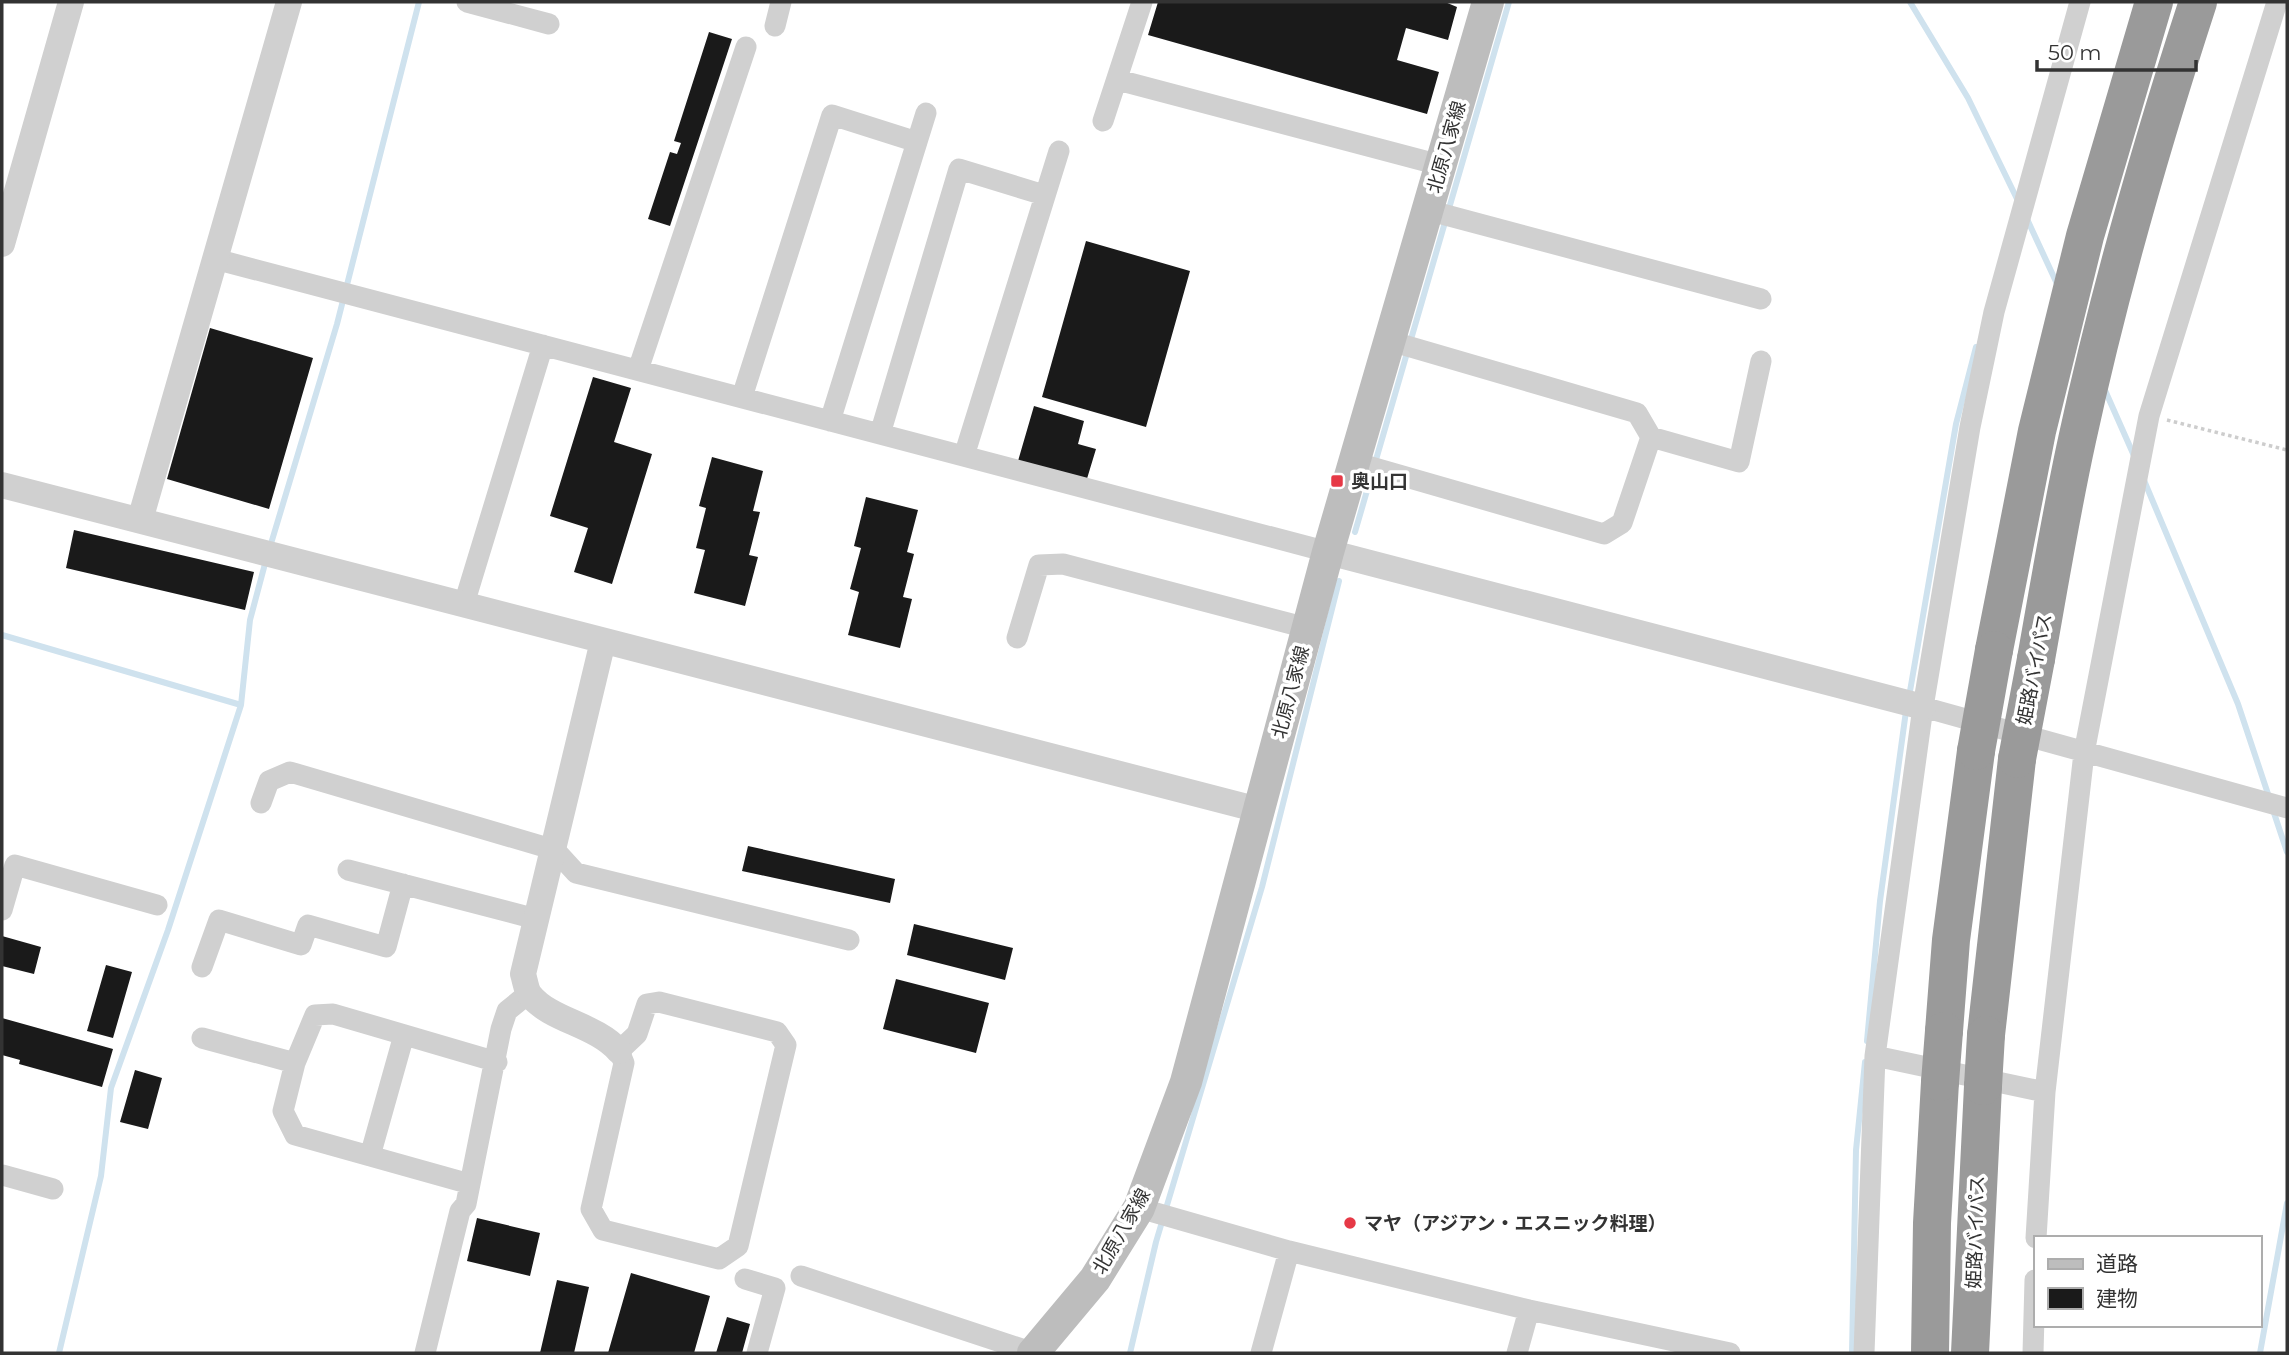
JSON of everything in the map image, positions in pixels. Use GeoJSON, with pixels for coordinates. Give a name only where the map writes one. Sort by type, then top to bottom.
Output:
{"type":"FeatureCollection","features":[{"type":"Feature","properties":{"kind":"highway"},"geometry":{"type":"LineString","coordinates":[[1930,1353],[1932,1223],[1940,1082],[1951,940],[1976,751],[2037,431],[2085,236],[2154,2]]}},
{"type":"Feature","properties":{"kind":"highway","name":"姫路バイパス"},"geometry":{"type":"LineString","coordinates":[[1970,1353],[1975,1206],[1986,1035],[2017,759],[2077,441],[2162,111],[2198,2]]}},
{"type":"Feature","properties":{"kind":"main road","name":"北原八家線"},"geometry":{"type":"LineString","coordinates":[[1033,1353],[1095,1279],[1139,1208],[1186,1082],[1328,552],[1368,466],[1405,345],[1427,210],[1488,2]]}},
{"type":"Feature","properties":{"kind":"street"},"geometry":{"type":"LineString","coordinates":[[2,244],[71,2]]}},
{"type":"Feature","properties":{"kind":"street"},"geometry":{"type":"LineString","coordinates":[[140,520],[289,2]]}},
{"type":"Feature","properties":{"kind":"street"},"geometry":{"type":"LineString","coordinates":[[775,26],[782,2]]}},
{"type":"Feature","properties":{"kind":"street"},"geometry":{"type":"LineString","coordinates":[[1103,121],[1142,2]]}},
{"type":"Feature","properties":{"kind":"street"},"geometry":{"type":"LineString","coordinates":[[1864,1353],[1875,1056],[1923,707],[1970,427],[1994,312],[2080,2]]}},
{"type":"Feature","properties":{"kind":"street"},"geometry":{"type":"LineString","coordinates":[[2036,1236],[2045,1092],[2084,753],[2149,416],[2277,2]]}},
{"type":"Feature","properties":{"kind":"street"},"geometry":{"type":"LineString","coordinates":[[476,3],[549,23]]}},
{"type":"Feature","properties":{"kind":"street"},"geometry":{"type":"LineString","coordinates":[[638,370],[746,47]]}},
{"type":"Feature","properties":{"kind":"street"},"geometry":{"type":"LineString","coordinates":[[1118,80],[1440,165]]}},
{"type":"Feature","properties":{"kind":"street"},"geometry":{"type":"LineString","coordinates":[[830,421],[926,113]]}},
{"type":"Feature","properties":{"kind":"street"},"geometry":{"type":"LineString","coordinates":[[742,397],[832,115],[917,142]]}},
{"type":"Feature","properties":{"kind":"street"},"geometry":{"type":"LineString","coordinates":[[964,456],[1059,151]]}},
{"type":"Feature","properties":{"kind":"street"},"geometry":{"type":"LineString","coordinates":[[880,434],[959,169],[1044,195]]}},
{"type":"Feature","properties":{"kind":"street"},"geometry":{"type":"LineString","coordinates":[[1427,210],[1761,299]]}},
{"type":"Feature","properties":{"kind":"street"},"geometry":{"type":"LineString","coordinates":[[215,259],[1923,707],[2287,808]]}},
{"type":"Feature","properties":{"kind":"street"},"geometry":{"type":"LineString","coordinates":[[464,604],[543,345]]}},
{"type":"Feature","properties":{"kind":"street"},"geometry":{"type":"LineString","coordinates":[[1405,345],[1637,413],[1651,437],[1739,462],[1761,360]]}},
{"type":"Feature","properties":{"kind":"street"},"geometry":{"type":"LineString","coordinates":[[1368,466],[1604,534],[1622,523],[1651,437]]}},
{"type":"Feature","properties":{"kind":"street"},"geometry":{"type":"LineString","coordinates":[[2,485],[1259,810]]}},
{"type":"Feature","properties":{"kind":"street"},"geometry":{"type":"LineString","coordinates":[[1017,638],[1039,565],[1063,564],[1307,628]]}},
{"type":"Feature","properties":{"kind":"street"},"geometry":{"type":"LineString","coordinates":[[603,641],[555,850],[523,974],[528,993],[544,1007],[606,1037],[619,1051],[624,1063],[591,1209],[595,1220],[603,1230],[719,1259],[738,1247],[786,1045],[777,1032],[659,1002],[647,1004],[637,1034],[619,1051]]}},
{"type":"Feature","properties":{"kind":"street"},"geometry":{"type":"LineString","coordinates":[[261,803],[269,781],[290,772],[555,850],[576,873],[849,940]]}},
{"type":"Feature","properties":{"kind":"street"},"geometry":{"type":"LineString","coordinates":[[2,911],[15,865],[158,905]]}},
{"type":"Feature","properties":{"kind":"street"},"geometry":{"type":"LineString","coordinates":[[348,870],[536,919]]}},
{"type":"Feature","properties":{"kind":"street"},"geometry":{"type":"LineString","coordinates":[[202,967],[219,920],[301,945],[308,925],[386,947],[403,884]]}},
{"type":"Feature","properties":{"kind":"street"},"geometry":{"type":"LineString","coordinates":[[425,1353],[460,1211],[466,1203],[507,1011],[528,993]]}},
{"type":"Feature","properties":{"kind":"street"},"geometry":{"type":"LineString","coordinates":[[470,1184],[295,1135],[283,1111],[295,1063],[315,1015],[333,1014],[497,1062]]}},
{"type":"Feature","properties":{"kind":"street"},"geometry":{"type":"LineString","coordinates":[[370,1156],[404,1035]]}},
{"type":"Feature","properties":{"kind":"street"},"geometry":{"type":"LineString","coordinates":[[202,1038],[295,1063]]}},
{"type":"Feature","properties":{"kind":"street"},"geometry":{"type":"LineString","coordinates":[[1875,1056],[2045,1092]]}},
{"type":"Feature","properties":{"kind":"street"},"geometry":{"type":"LineString","coordinates":[[2,1175],[53,1189]]}},
{"type":"Feature","properties":{"kind":"street"},"geometry":{"type":"LineString","coordinates":[[1139,1208],[1289,1251],[1529,1310],[1730,1353]]}},
{"type":"Feature","properties":{"kind":"street"},"geometry":{"type":"LineString","coordinates":[[1261,1353],[1289,1251]]}},
{"type":"Feature","properties":{"kind":"street"},"geometry":{"type":"LineString","coordinates":[[801,1276],[1033,1353]]}},
{"type":"Feature","properties":{"kind":"street"},"geometry":{"type":"LineString","coordinates":[[746,1279],[775,1288],[757,1353]]}},
{"type":"Feature","properties":{"kind":"street"},"geometry":{"type":"LineString","coordinates":[[1517,1353],[1529,1310]]}},
{"type":"Feature","properties":{"kind":"street"},"geometry":{"type":"LineString","coordinates":[[2033,1353],[2034,1316]]}},
{"type":"Feature","properties":{"kind":"path"},"geometry":{"type":"LineString","coordinates":[[2149,416],[2287,450]]}},
{"type":"Feature","properties":{"kind":"building"},"geometry":{"type":"Polygon","coordinates":[[[1158,2],[1445,2],[1457,7],[1448,40],[1406,28],[1397,60],[1439,72],[1427,114],[1148,35],[1158,2]]]}},
{"type":"Feature","properties":{"kind":"building"},"geometry":{"type":"Polygon","coordinates":[[[709,32],[732,39],[670,226],[648,219],[670,152],[677,154],[681,143],[674,141],[709,32]]]}},
{"type":"Feature","properties":{"kind":"building"},"geometry":{"type":"Polygon","coordinates":[[[1086,241],[1190,271],[1146,427],[1042,397],[1086,241]]]}},
{"type":"Feature","properties":{"kind":"building"},"geometry":{"type":"Polygon","coordinates":[[[210,328],[313,358],[269,509],[167,479],[210,328]]]}},
{"type":"Feature","properties":{"kind":"building"},"geometry":{"type":"Polygon","coordinates":[[[593,377],[631,388],[614,442],[652,454],[612,584],[574,572],[588,528],[550,516],[593,377]]]}},
{"type":"Feature","properties":{"kind":"building"},"geometry":{"type":"Polygon","coordinates":[[[1034,406],[1084,421],[1078,444],[1096,449],[1086,482],[1018,461],[1034,406]]]}},
{"type":"Feature","properties":{"kind":"building"},"geometry":{"type":"Polygon","coordinates":[[[712,457],[763,471],[753,511],[760,512],[749,555],[758,557],[745,606],[694,593],[705,550],[696,548],[706,508],[699,506],[712,457]]]}},
{"type":"Feature","properties":{"kind":"building"},"geometry":{"type":"Polygon","coordinates":[[[866,497],[918,510],[907,552],[914,554],[903,597],[912,599],[900,648],[848,635],[859,592],[850,589],[861,548],[854,546],[866,497]]]}},
{"type":"Feature","properties":{"kind":"building"},"geometry":{"type":"Polygon","coordinates":[[[74,530],[254,572],[245,610],[66,568],[74,530]]]}},
{"type":"Feature","properties":{"kind":"building"},"geometry":{"type":"Polygon","coordinates":[[[748,846],[895,879],[890,903],[742,871],[748,846]]]}},
{"type":"Feature","properties":{"kind":"building"},"geometry":{"type":"Polygon","coordinates":[[[914,924],[1013,948],[1005,980],[907,955],[914,924]]]}},
{"type":"Feature","properties":{"kind":"building"},"geometry":{"type":"Polygon","coordinates":[[[2,936],[41,947],[34,974],[2,966],[2,936]]]}},
{"type":"Feature","properties":{"kind":"building"},"geometry":{"type":"Polygon","coordinates":[[[106,965],[132,972],[113,1038],[87,1031],[106,965]]]}},
{"type":"Feature","properties":{"kind":"building"},"geometry":{"type":"Polygon","coordinates":[[[896,979],[989,1003],[976,1053],[883,1029],[896,979]]]}},
{"type":"Feature","properties":{"kind":"building"},"geometry":{"type":"Polygon","coordinates":[[[2,1018],[113,1049],[102,1087],[19,1064],[20,1060],[2,1055],[2,1018]]]}},
{"type":"Feature","properties":{"kind":"building"},"geometry":{"type":"Polygon","coordinates":[[[135,1070],[162,1078],[148,1129],[120,1122],[135,1070]]]}},
{"type":"Feature","properties":{"kind":"building"},"geometry":{"type":"Polygon","coordinates":[[[477,1218],[540,1233],[530,1276],[467,1261],[477,1218]]]}},
{"type":"Feature","properties":{"kind":"building"},"geometry":{"type":"Polygon","coordinates":[[[631,1273],[710,1296],[694,1353],[608,1353],[631,1273]]]}},
{"type":"Feature","properties":{"kind":"building"},"geometry":{"type":"Polygon","coordinates":[[[557,1280],[589,1287],[574,1353],[540,1353],[557,1280]]]}},
{"type":"Feature","properties":{"kind":"building"},"geometry":{"type":"Polygon","coordinates":[[[727,1317],[750,1324],[742,1353],[716,1353],[727,1317]]]}},
{"type":"Feature","properties":{"kind":"waterway"},"geometry":{"type":"LineString","coordinates":[[270,547],[337,324],[419,2]]}},
{"type":"Feature","properties":{"kind":"waterway"},"geometry":{"type":"LineString","coordinates":[[1355,532],[1509,2]]}},
{"type":"Feature","properties":{"kind":"waterway"},"geometry":{"type":"LineString","coordinates":[[1910,2],[1968,98],[2019,203]]}},
{"type":"Feature","properties":{"kind":"waterway"},"geometry":{"type":"LineString","coordinates":[[2027,219],[2058,286]]}},
{"type":"Feature","properties":{"kind":"waterway"},"geometry":{"type":"LineString","coordinates":[[1909,697],[1956,424],[1976,347]]}},
{"type":"Feature","properties":{"kind":"waterway"},"geometry":{"type":"LineString","coordinates":[[2104,388],[2135,458]]}},
{"type":"Feature","properties":{"kind":"waterway"},"geometry":{"type":"LineString","coordinates":[[2143,478],[2238,704],[2270,800]]}},
{"type":"Feature","properties":{"kind":"waterway"},"geometry":{"type":"LineString","coordinates":[[59,1353],[101,1176],[111,1088],[168,930],[241,705],[250,620],[266,560]]}},
{"type":"Feature","properties":{"kind":"waterway"},"geometry":{"type":"LineString","coordinates":[[1130,1353],[1156,1242],[1262,887],[1339,581]]}},
{"type":"Feature","properties":{"kind":"waterway"},"geometry":{"type":"LineString","coordinates":[[2,635],[241,705]]}},
{"type":"Feature","properties":{"kind":"waterway"},"geometry":{"type":"LineString","coordinates":[[1867,1041],[1880,901],[1906,711]]}},
{"type":"Feature","properties":{"kind":"waterway"},"geometry":{"type":"LineString","coordinates":[[2273,810],[2287,852]]}},
{"type":"Feature","properties":{"kind":"waterway"},"geometry":{"type":"LineString","coordinates":[[1852,1353],[1856,1150],[1865,1062]]}},
{"type":"Feature","properties":{"kind":"waterway"},"geometry":{"type":"LineString","coordinates":[[2260,1353],[2287,1203]]}},
{"type":"Feature","properties":{"kind":"place","name":"奥山口"},"geometry":{"type":"Point","coordinates":[1337,481]}},
{"type":"Feature","properties":{"kind":"place","name":"マヤ（アジアン・エスニック料理）"},"geometry":{"type":"Point","coordinates":[1350,1223]}}]}
